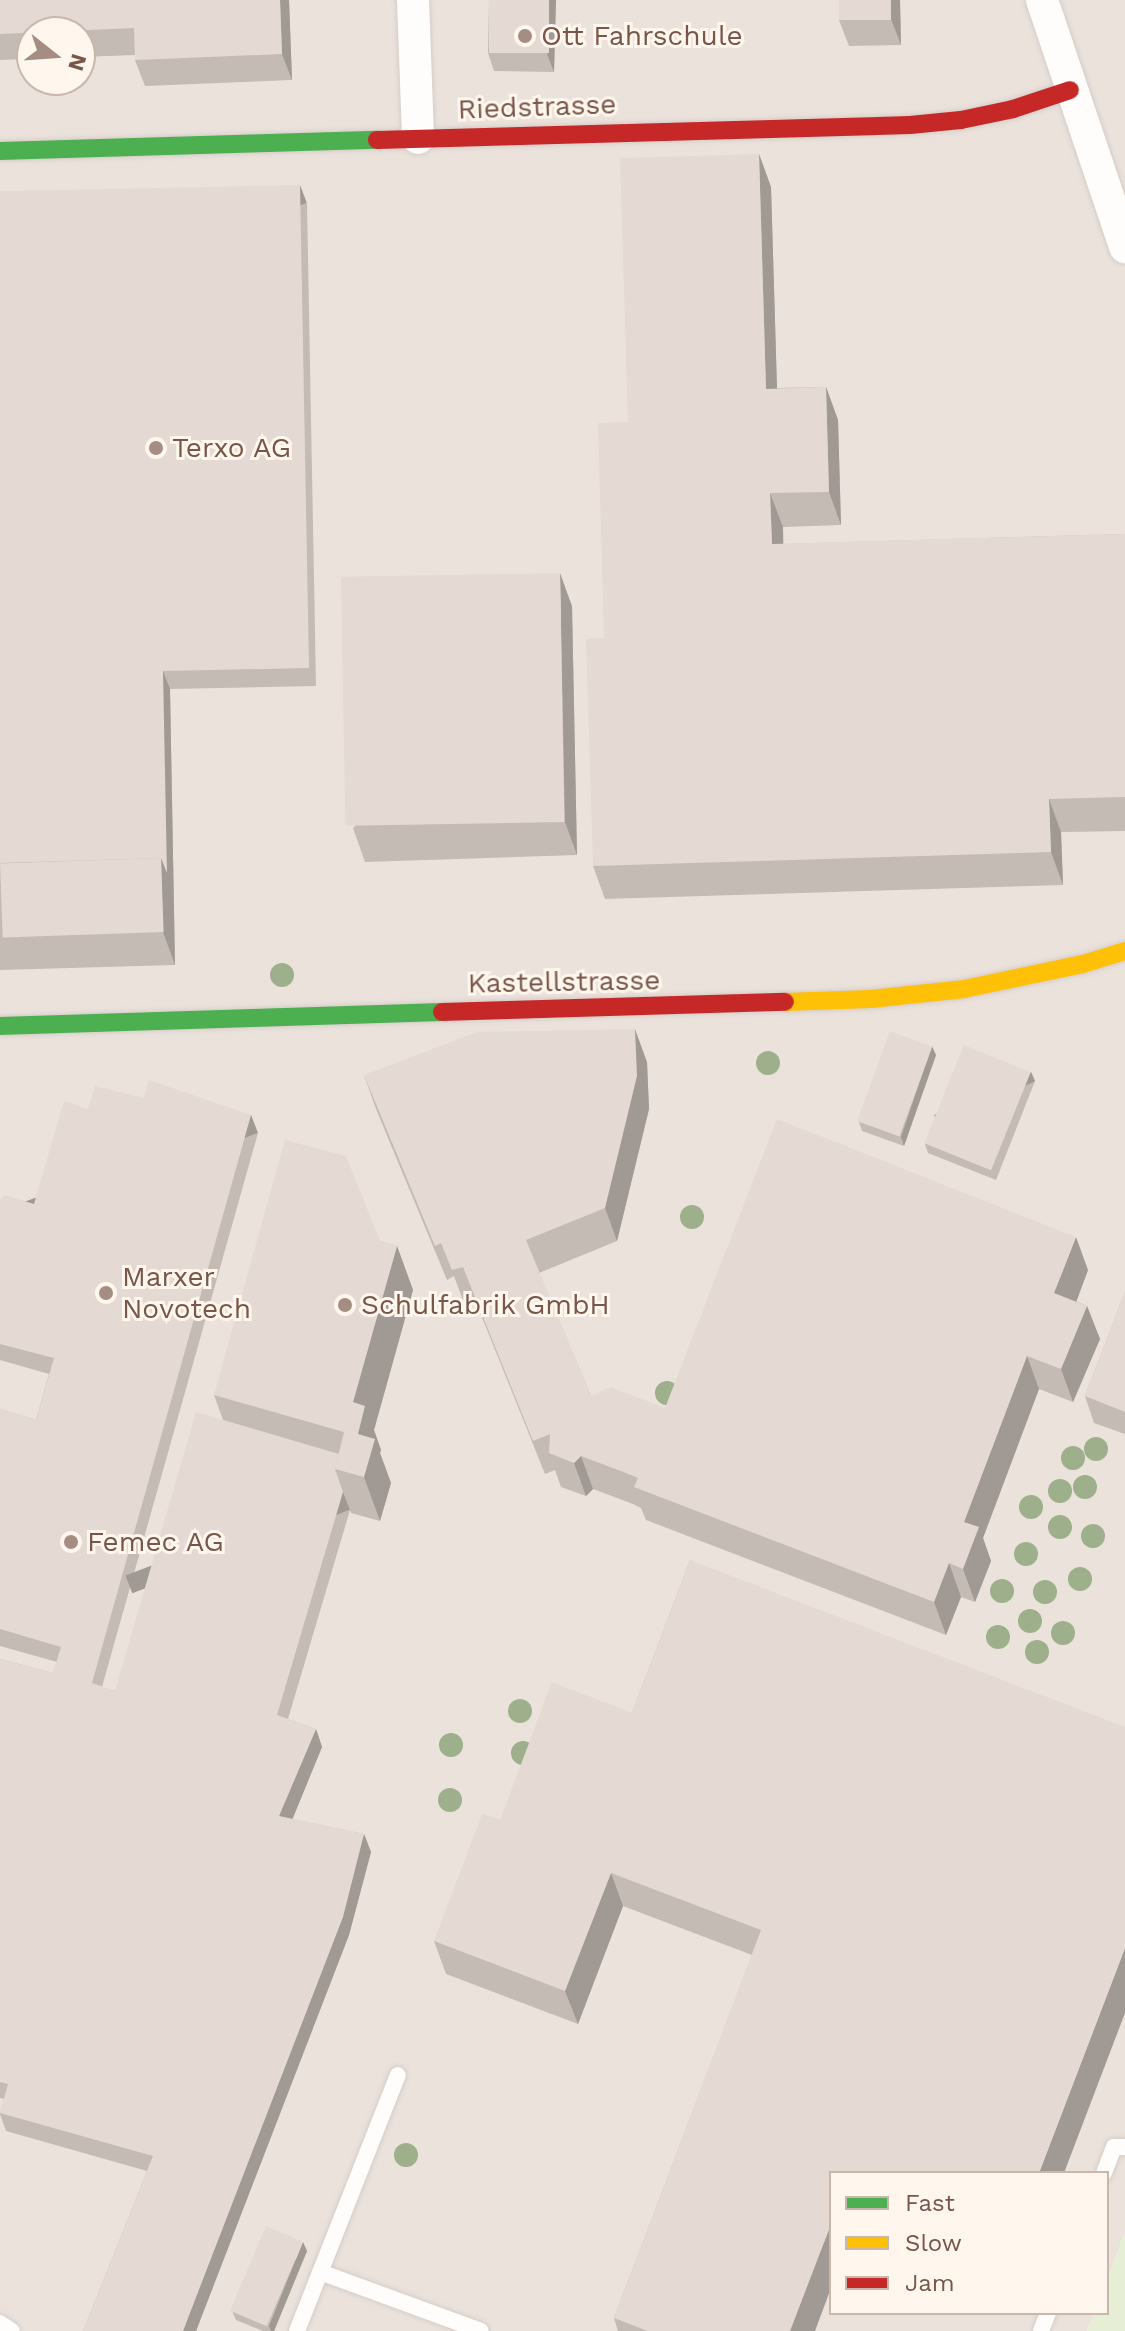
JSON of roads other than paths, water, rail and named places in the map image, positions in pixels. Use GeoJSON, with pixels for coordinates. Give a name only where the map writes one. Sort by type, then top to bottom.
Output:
{"type":"FeatureCollection","features":[{"type":"Feature","properties":{"kind":"street"},"geometry":{"type":"LineString","coordinates":[[413,0],[418,138]]}},
{"type":"Feature","properties":{"kind":"street"},"geometry":{"type":"LineString","coordinates":[[1042,0],[1125,247]]}},
{"type":"Feature","properties":{"kind":"street","name":"Riedstrasse"},"geometry":{"type":"LineString","coordinates":[[0,151],[910,125],[961,120],[1013,109],[1070,90]]}},
{"type":"Feature","properties":{"kind":"street","name":"Kastellstrasse"},"geometry":{"type":"LineString","coordinates":[[0,1026],[871,999],[964,989],[1083,964],[1125,951]]}},
{"type":"Feature","properties":{"kind":"lane"},"geometry":{"type":"LineString","coordinates":[[297,2331],[398,2075]]}},
{"type":"Feature","properties":{"kind":"lane"},"geometry":{"type":"LineString","coordinates":[[1105,2171],[1114,2147],[1125,2147]]}},
{"type":"Feature","properties":{"kind":"lane"},"geometry":{"type":"LineString","coordinates":[[320,2272],[481,2331]]}},
{"type":"Feature","properties":{"kind":"lane"},"geometry":{"type":"LineString","coordinates":[[0,2323],[12,2331]]}},
{"type":"Feature","properties":{"kind":"place","name":"Ott Fahrschule"},"geometry":{"type":"Point","coordinates":[525,36]}},
{"type":"Feature","properties":{"kind":"place","name":"Terxo AG"},"geometry":{"type":"Point","coordinates":[156,448]}},
{"type":"Feature","properties":{"kind":"place","name":"Marxer Novotech"},"geometry":{"type":"Point","coordinates":[106,1293]}},
{"type":"Feature","properties":{"kind":"place","name":"Schulfabrik GmbH"},"geometry":{"type":"Point","coordinates":[345,1305]}},
{"type":"Feature","properties":{"kind":"place","name":"Femec AG"},"geometry":{"type":"Point","coordinates":[71,1542]}}]}
